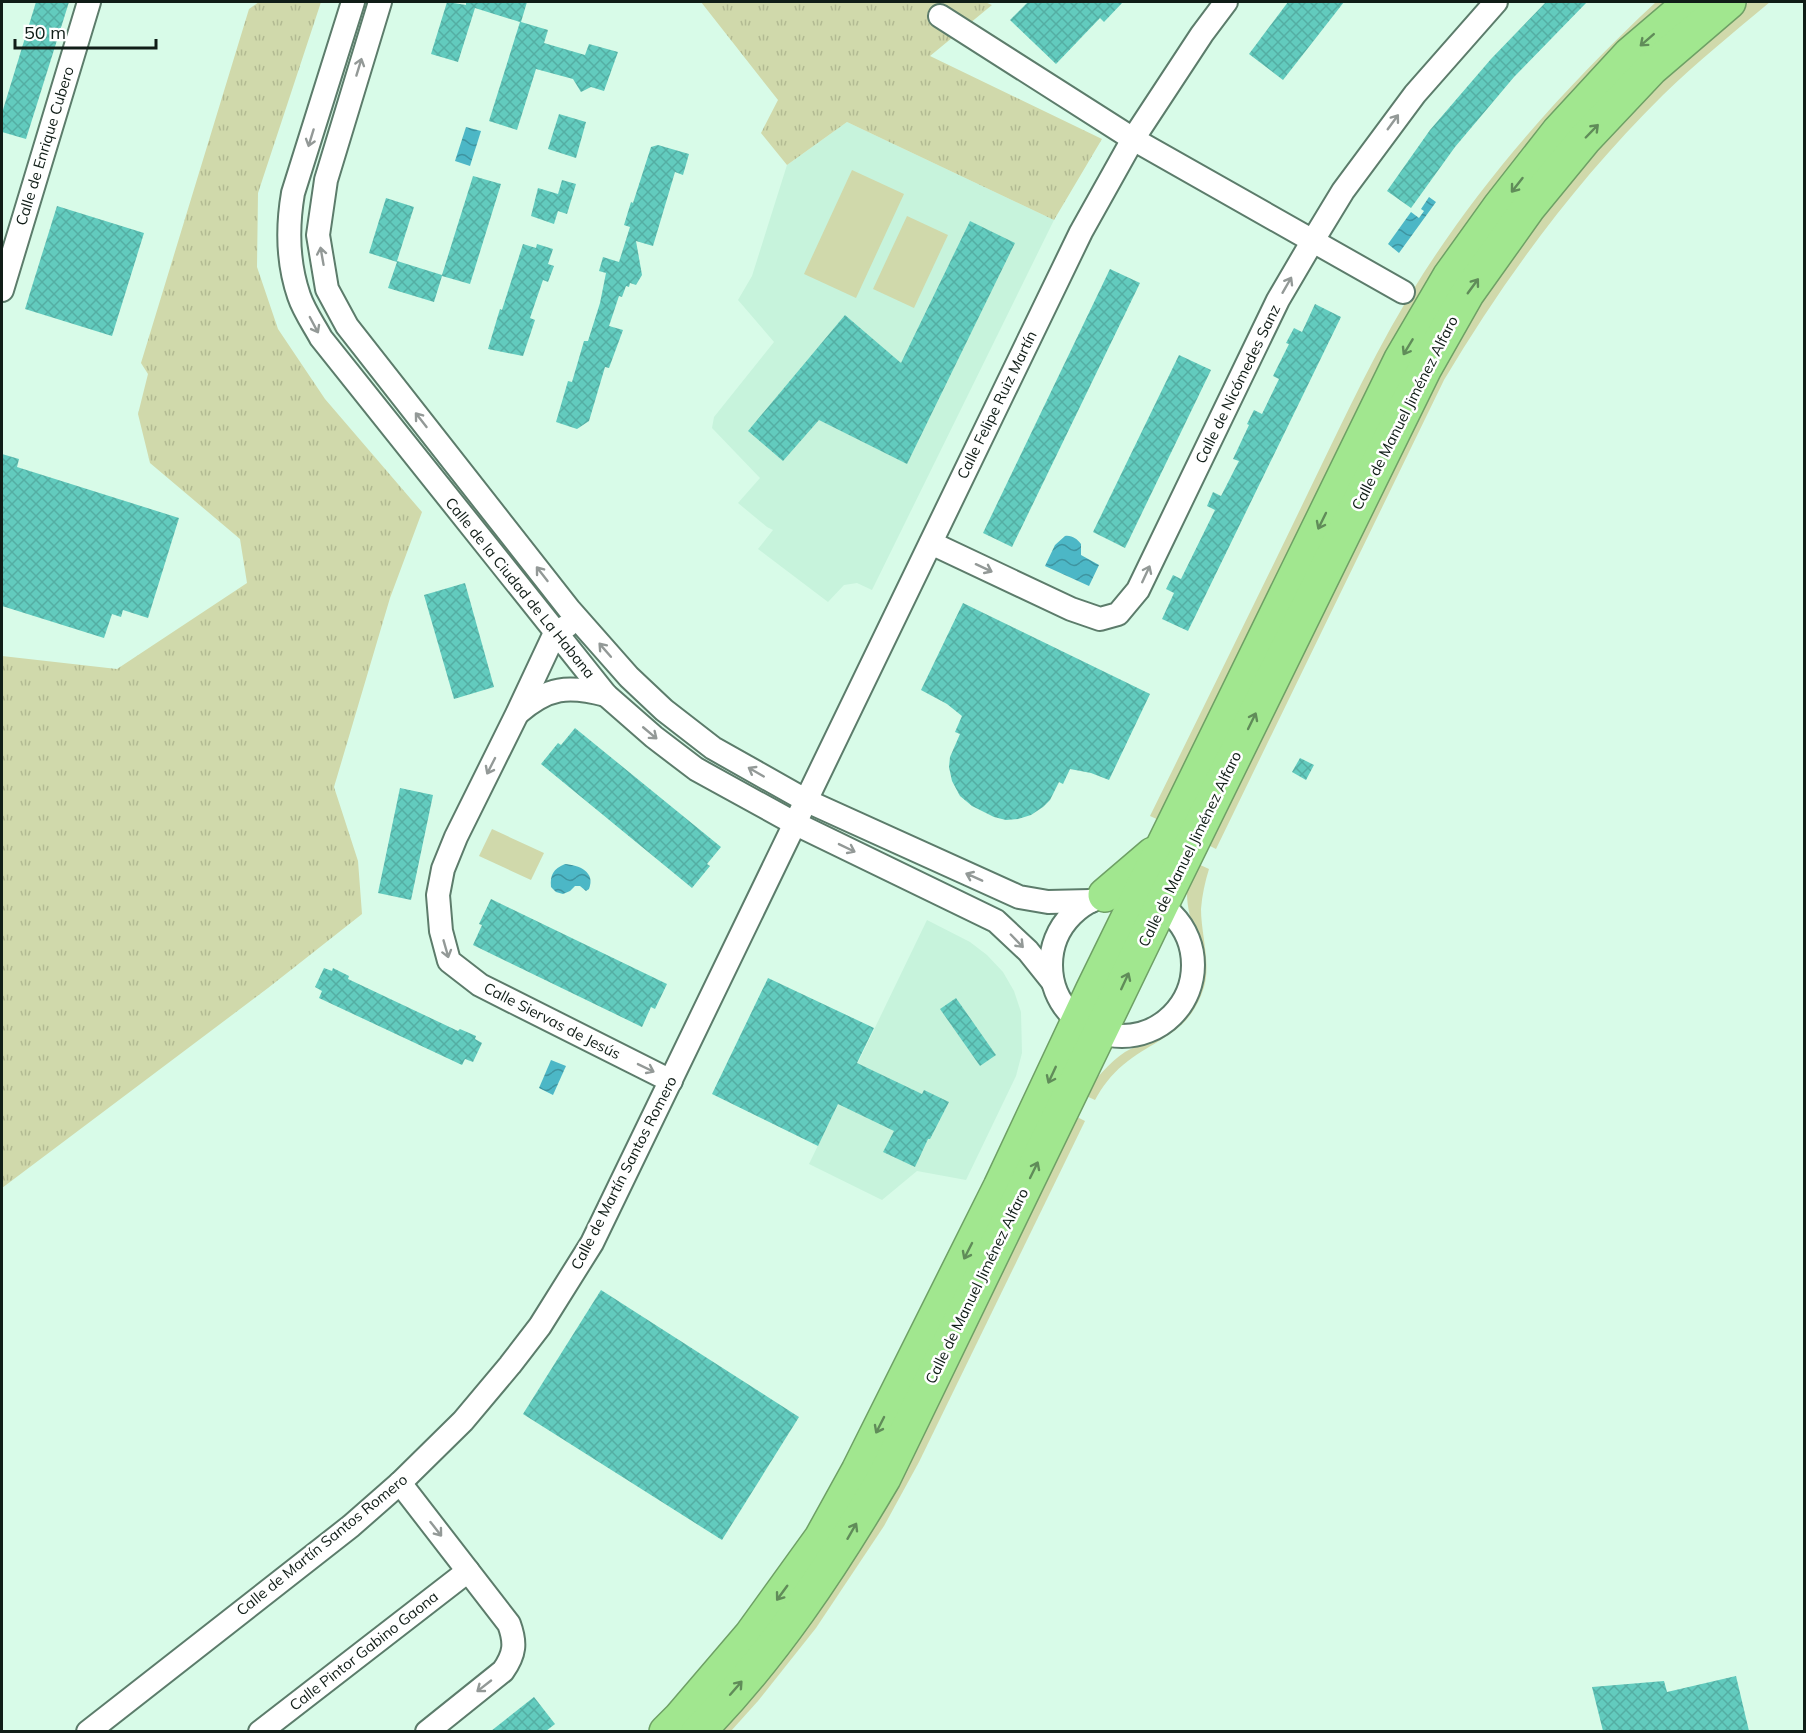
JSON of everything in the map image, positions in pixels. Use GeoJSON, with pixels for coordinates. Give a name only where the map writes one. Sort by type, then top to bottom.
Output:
{"type":"FeatureCollection","features":[{"type":"Feature","properties":{"kind":"highway","name":"Calle de Manuel Jiménez Alfaro"},"geometry":{"type":"LineString","coordinates":[[1150,901],[1163,845],[1401,359],[1449,277],[1500,206],[1558,132],[1630,54],[1691,2]]}},
{"type":"Feature","properties":{"kind":"highway","name":"Calle de Manuel Jiménez Alfaro"},"geometry":{"type":"LineString","coordinates":[[698,1731],[779,1638],[843,1547],[884,1478],[1089,1028],[1150,901],[1425,368],[1467,294],[1529,207],[1584,140],[1652,69],[1729,2]]}},
{"type":"Feature","properties":{"kind":"highway"},"geometry":{"type":"LineString","coordinates":[[1098,898],[1163,845]]}},
{"type":"Feature","properties":{"kind":"highway","name":"Calle de Manuel Jiménez Alfaro"},"geometry":{"type":"LineString","coordinates":[[666,1731],[680,1718],[751,1635],[821,1538],[858,1471],[1000,1187],[1089,1028]]}},
{"type":"Feature","properties":{"kind":"street","name":"Calle de Enrique Cubero"},"geometry":{"type":"LineString","coordinates":[[2,290],[89,2]]}},
{"type":"Feature","properties":{"kind":"street","name":"Calle de la Ciudad de La Habana"},"geometry":{"type":"LineString","coordinates":[[353,2],[293,193],[289,219],[288,251],[299,297],[321,338],[606,695],[654,737],[696,769],[794,823],[996,921],[1028,951],[1052,981],[1057,997],[1089,1028]]}},
{"type":"Feature","properties":{"kind":"street","name":"Calle de la Ciudad de La Habana"},"geometry":{"type":"LineString","coordinates":[[380,2],[326,180],[318,235],[327,289],[347,326],[578,619],[629,677],[664,710],[713,748],[807,801],[1019,897],[1047,902],[1098,898],[1150,901]]}},
{"type":"Feature","properties":{"kind":"street","name":"Calle Felipe Ruiz Martín"},"geometry":{"type":"LineString","coordinates":[[794,823],[807,801],[1081,232],[1132,139],[1226,2]]}},
{"type":"Feature","properties":{"kind":"street","name":"Calle de Nicómedes Sanz"},"geometry":{"type":"LineString","coordinates":[[931,543],[1071,609],[1100,619],[1118,614],[1138,590],[1278,300],[1343,190],[1415,94],[1496,2]]}},
{"type":"Feature","properties":{"kind":"street"},"geometry":{"type":"LineString","coordinates":[[940,16],[1132,139],[1403,292]]}},
{"type":"Feature","properties":{"kind":"street"},"geometry":{"type":"LineString","coordinates":[[527,598],[543,656]]}},
{"type":"Feature","properties":{"kind":"street"},"geometry":{"type":"LineString","coordinates":[[555,633],[578,619]]}},
{"type":"Feature","properties":{"kind":"street","name":"Calle Siervas de Jesús"},"geometry":{"type":"LineString","coordinates":[[555,633],[456,837],[443,869],[438,895],[441,931],[449,961],[480,984],[671,1081]]}},
{"type":"Feature","properties":{"kind":"street","name":"Calle Siervas de Jesús"},"geometry":{"type":"LineString","coordinates":[[517,714],[533,700],[554,690],[586,690],[606,695]]}},
{"type":"Feature","properties":{"kind":"street","name":"Calle de Martín Santos Romero"},"geometry":{"type":"LineString","coordinates":[[88,1731],[351,1526],[400,1483],[463,1421],[540,1326],[592,1243],[794,823]]}},
{"type":"Feature","properties":{"kind":"street"},"geometry":{"type":"LineString","coordinates":[[1052,981],[1053,952],[1059,934],[1070,917],[1098,898]]}},
{"type":"Feature","properties":{"kind":"street"},"geometry":{"type":"LineString","coordinates":[[1089,1028],[1115,1037],[1144,1032],[1157,1026],[1179,1007],[1186,995],[1193,967],[1188,939],[1177,920],[1150,901]]}},
{"type":"Feature","properties":{"kind":"street"},"geometry":{"type":"LineString","coordinates":[[400,1483],[509,1624],[514,1638],[512,1659],[503,1671],[427,1731]]}},
{"type":"Feature","properties":{"kind":"street","name":"Calle Pintor Gabino Gaona"},"geometry":{"type":"LineString","coordinates":[[260,1731],[468,1571]]}},
{"type":"Feature","properties":{"kind":"shaded area"},"geometry":{"type":"Polygon","coordinates":[[[847,122],[1054,220],[872,590],[857,583],[844,585],[828,602],[758,549],[773,530],[738,503],[760,478],[712,428],[714,417],[774,342],[738,300],[752,276],[787,165],[847,122]]]}},
{"type":"Feature","properties":{"kind":"shaded area"},"geometry":{"type":"Polygon","coordinates":[[[927,920],[970,942],[987,955],[1003,972],[1014,991],[1021,1012],[1022,1053],[1016,1076],[966,1180],[917,1171],[882,1200],[809,1164],[927,920]]]}},
{"type":"Feature","properties":{"kind":"green space"},"geometry":{"type":"Polygon","coordinates":[[[259,2],[321,2],[258,193],[257,267],[278,329],[325,399],[422,512],[390,598],[334,787],[358,861],[362,914],[268,988],[2,1188],[2,656],[117,669],[247,583],[240,539],[150,463],[138,414],[148,374],[141,363],[249,9],[259,2]]]}},
{"type":"Feature","properties":{"kind":"green space"},"geometry":{"type":"Polygon","coordinates":[[[701,2],[985,2],[992,5],[930,56],[1102,139],[1054,220],[847,122],[787,165],[761,133],[778,100],[701,2]]]}},
{"type":"Feature","properties":{"kind":"green space"},"geometry":{"type":"Polygon","coordinates":[[[1656,2],[1676,2],[1625,48],[1163,822],[1150,816],[1362,382],[1423,274],[1474,200],[1531,131],[1623,33],[1656,2]]]}},
{"type":"Feature","properties":{"kind":"green space"},"geometry":{"type":"Polygon","coordinates":[[[1749,2],[1770,2],[1716,47],[1631,127],[1544,230],[1468,341],[1444,380],[1216,849],[1204,843],[1433,373],[1564,182],[1702,40],[1749,2]]]}},
{"type":"Feature","properties":{"kind":"green space"},"geometry":{"type":"Polygon","coordinates":[[[852,170],[904,194],[856,298],[804,274],[852,170]]]}},
{"type":"Feature","properties":{"kind":"green space"},"geometry":{"type":"Polygon","coordinates":[[[907,216],[948,235],[914,308],[873,289],[907,216]]]}},
{"type":"Feature","properties":{"kind":"green space"},"geometry":{"type":"Polygon","coordinates":[[[492,829],[544,853],[531,880],[479,856],[492,829]]]}},
{"type":"Feature","properties":{"kind":"green space"},"geometry":{"type":"Polygon","coordinates":[[[1196,863],[1209,869],[1201,909],[1206,978],[1198,1003],[1190,1016],[1171,1034],[1119,1069],[1095,1100],[1084,1095],[1113,1061],[1133,1048],[1159,1038],[1171,1029],[1186,1013],[1197,993],[1201,979],[1200,954],[1187,893],[1196,863]]]}},
{"type":"Feature","properties":{"kind":"green space"},"geometry":{"type":"Polygon","coordinates":[[[1073,1115],[1085,1121],[919,1462],[884,1526],[816,1628],[758,1701],[731,1731],[711,1732],[1073,1115]]]}},
{"type":"Feature","properties":{"kind":"water"},"geometry":{"type":"Polygon","coordinates":[[[466,127],[481,131],[470,166],[455,161],[466,127]]]}},
{"type":"Feature","properties":{"kind":"water"},"geometry":{"type":"Polygon","coordinates":[[[1429,197],[1436,202],[1399,253],[1388,244],[1411,212],[1419,218],[1424,211],[1421,209],[1429,197]]]}},
{"type":"Feature","properties":{"kind":"water"},"geometry":{"type":"Polygon","coordinates":[[[1065,536],[1078,540],[1081,544],[1081,555],[1099,565],[1089,586],[1045,566],[1055,545],[1065,536]]]}},
{"type":"Feature","properties":{"kind":"water"},"geometry":{"type":"Polygon","coordinates":[[[565,864],[585,870],[590,878],[589,889],[586,891],[580,886],[575,886],[563,894],[551,887],[553,873],[565,864]]]}},
{"type":"Feature","properties":{"kind":"water"},"geometry":{"type":"Polygon","coordinates":[[[551,1060],[566,1066],[553,1095],[539,1088],[551,1060]]]}},
{"type":"Feature","properties":{"kind":"building"},"geometry":{"type":"Polygon","coordinates":[[[36,2],[69,2],[26,139],[2,132],[2,113],[36,2]]]}},
{"type":"Feature","properties":{"kind":"building"},"geometry":{"type":"Polygon","coordinates":[[[447,2],[466,5],[466,2],[527,2],[521,22],[548,30],[544,43],[585,55],[589,44],[618,52],[604,91],[591,87],[581,92],[573,79],[536,69],[517,130],[489,121],[520,22],[475,8],[458,62],[431,54],[447,2]]]}},
{"type":"Feature","properties":{"kind":"building"},"geometry":{"type":"Polygon","coordinates":[[[1028,2],[1123,2],[1104,22],[1100,18],[1056,64],[1010,20],[1028,2]]]}},
{"type":"Feature","properties":{"kind":"building"},"geometry":{"type":"Polygon","coordinates":[[[1288,2],[1344,2],[1283,80],[1249,54],[1288,2]]]}},
{"type":"Feature","properties":{"kind":"building"},"geometry":{"type":"Polygon","coordinates":[[[1546,2],[1587,2],[1514,77],[1455,147],[1411,208],[1387,191],[1430,130],[1491,59],[1546,2]]]}},
{"type":"Feature","properties":{"kind":"building"},"geometry":{"type":"Polygon","coordinates":[[[559,114],[586,122],[576,158],[548,149],[559,114]]]}},
{"type":"Feature","properties":{"kind":"building"},"geometry":{"type":"Polygon","coordinates":[[[658,145],[689,154],[683,175],[675,172],[653,246],[636,241],[642,275],[636,285],[630,283],[629,287],[626,286],[622,297],[619,296],[609,326],[623,330],[609,368],[605,367],[589,421],[577,429],[556,422],[568,381],[572,382],[584,341],[588,341],[600,303],[606,273],[599,271],[603,257],[619,262],[630,227],[624,225],[631,202],[633,203],[651,147],[658,145]]]}},
{"type":"Feature","properties":{"kind":"building"},"geometry":{"type":"Polygon","coordinates":[[[473,176],[501,184],[470,284],[442,276],[434,302],[388,288],[397,262],[369,253],[386,198],[414,207],[397,261],[442,275],[473,176]]]}},
{"type":"Feature","properties":{"kind":"building"},"geometry":{"type":"Polygon","coordinates":[[[562,180],[576,184],[567,214],[558,211],[554,224],[531,216],[538,188],[558,194],[562,180]]]}},
{"type":"Feature","properties":{"kind":"building"},"geometry":{"type":"Polygon","coordinates":[[[57,206],[144,233],[112,336],[25,309],[57,206]]]}},
{"type":"Feature","properties":{"kind":"building"},"geometry":{"type":"Polygon","coordinates":[[[970,221],[1015,243],[907,464],[819,420],[783,461],[748,431],[845,315],[901,363],[970,221]]]}},
{"type":"Feature","properties":{"kind":"building"},"geometry":{"type":"Polygon","coordinates":[[[523,244],[536,248],[537,244],[553,249],[548,264],[554,266],[548,282],[543,280],[530,318],[535,320],[523,356],[488,349],[523,244]]]}},
{"type":"Feature","properties":{"kind":"building"},"geometry":{"type":"Polygon","coordinates":[[[1110,269],[1140,283],[1012,547],[983,533],[1110,269]]]}},
{"type":"Feature","properties":{"kind":"building"},"geometry":{"type":"Polygon","coordinates":[[[1315,304],[1341,317],[1188,631],[1162,619],[1174,593],[1166,589],[1173,575],[1181,579],[1215,510],[1207,506],[1213,492],[1221,496],[1239,461],[1233,459],[1249,425],[1247,424],[1254,410],[1262,414],[1279,379],[1273,376],[1289,344],[1286,343],[1294,328],[1302,332],[1315,304]]]}},
{"type":"Feature","properties":{"kind":"building"},"geometry":{"type":"Polygon","coordinates":[[[1179,355],[1211,370],[1125,548],[1093,532],[1179,355]]]}},
{"type":"Feature","properties":{"kind":"building"},"geometry":{"type":"Polygon","coordinates":[[[2,454],[19,459],[17,467],[179,518],[148,618],[123,610],[121,617],[112,614],[104,638],[2,606],[2,454]]]}},
{"type":"Feature","properties":{"kind":"building"},"geometry":{"type":"Polygon","coordinates":[[[465,583],[494,687],[454,699],[424,595],[465,583]]]}},
{"type":"Feature","properties":{"kind":"building"},"geometry":{"type":"Polygon","coordinates":[[[963,603],[1150,694],[1109,780],[1091,773],[1070,769],[1063,784],[1059,782],[1050,800],[1043,807],[1031,815],[1018,819],[1006,820],[994,817],[972,806],[960,796],[952,781],[949,767],[950,757],[960,734],[955,732],[962,716],[947,704],[921,690],[963,603]]]}},
{"type":"Feature","properties":{"kind":"building"},"geometry":{"type":"Polygon","coordinates":[[[575,728],[721,847],[707,864],[710,866],[692,888],[541,764],[558,743],[561,745],[575,728]]]}},
{"type":"Feature","properties":{"kind":"building"},"geometry":{"type":"Polygon","coordinates":[[[1300,758],[1314,765],[1306,780],[1292,772],[1300,758]]]}},
{"type":"Feature","properties":{"kind":"building"},"geometry":{"type":"Polygon","coordinates":[[[400,788],[433,795],[411,900],[378,893],[400,788]]]}},
{"type":"Feature","properties":{"kind":"building"},"geometry":{"type":"Polygon","coordinates":[[[491,899],[667,984],[655,1009],[651,1007],[642,1027],[473,945],[482,925],[479,924],[491,899]]]}},
{"type":"Feature","properties":{"kind":"building"},"geometry":{"type":"Polygon","coordinates":[[[324,968],[332,971],[333,968],[349,976],[348,979],[458,1031],[460,1029],[476,1036],[475,1039],[482,1043],[473,1062],[465,1059],[462,1065],[319,998],[322,991],[315,987],[324,968]]]}},
{"type":"Feature","properties":{"kind":"building"},"geometry":{"type":"Polygon","coordinates":[[[768,978],[874,1028],[857,1063],[922,1094],[924,1090],[949,1102],[915,1167],[883,1152],[894,1131],[838,1104],[818,1146],[712,1094],[768,978]]]}},
{"type":"Feature","properties":{"kind":"building"},"geometry":{"type":"Polygon","coordinates":[[[956,998],[996,1055],[980,1066],[940,1009],[956,998]]]}},
{"type":"Feature","properties":{"kind":"building"},"geometry":{"type":"Polygon","coordinates":[[[601,1290],[799,1417],[722,1540],[523,1414],[601,1290]]]}},
{"type":"Feature","properties":{"kind":"building"},"geometry":{"type":"Polygon","coordinates":[[[1736,1676],[1749,1731],[1603,1731],[1592,1687],[1664,1681],[1667,1692],[1736,1676]]]}},
{"type":"Feature","properties":{"kind":"building"},"geometry":{"type":"Polygon","coordinates":[[[534,1697],[555,1724],[546,1731],[491,1731],[534,1697]]]}}]}
